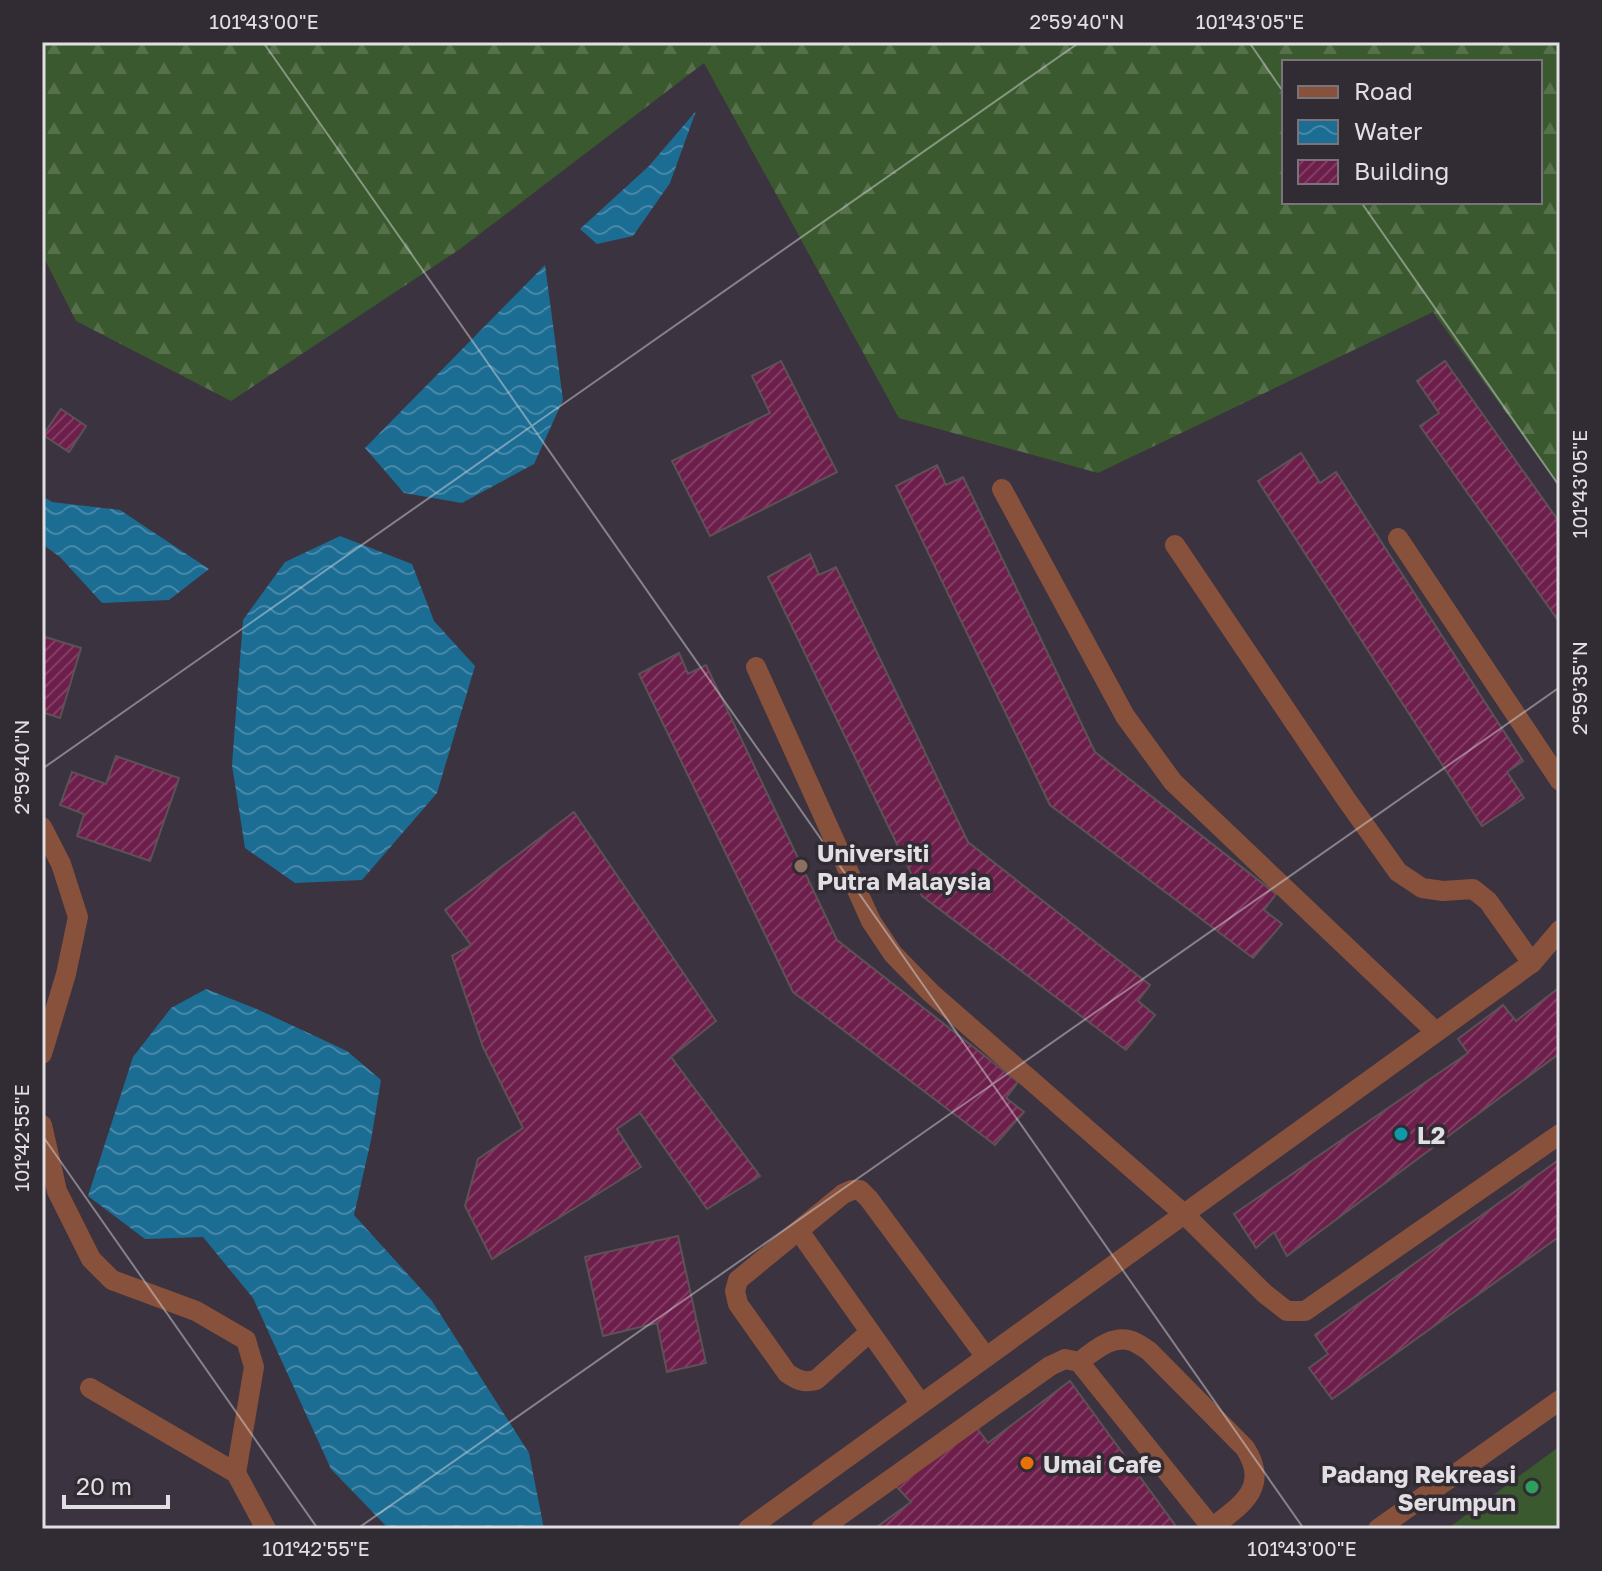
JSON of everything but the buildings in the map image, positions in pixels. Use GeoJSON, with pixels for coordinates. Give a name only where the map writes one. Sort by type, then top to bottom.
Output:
{"type":"FeatureCollection","features":[{"type":"Feature","properties":{"kind":"street"},"geometry":{"type":"LineString","coordinates":[[1002,489],[1125,716],[1173,782],[1436,1032]]}},
{"type":"Feature","properties":{"kind":"street"},"geometry":{"type":"LineString","coordinates":[[1398,538],[1560,781]]}},
{"type":"Feature","properties":{"kind":"street"},"geometry":{"type":"LineString","coordinates":[[1175,545],[1398,872],[1422,888],[1443,891],[1473,889],[1488,901],[1532,963]]}},
{"type":"Feature","properties":{"kind":"street"},"geometry":{"type":"LineString","coordinates":[[756,667],[871,921],[893,954],[931,993],[1184,1214],[1264,1293],[1287,1311],[1305,1311],[1560,1134]]}},
{"type":"Feature","properties":{"kind":"street"},"geometry":{"type":"LineString","coordinates":[[42,827],[61,864],[78,917],[66,974],[42,1054]]}},
{"type":"Feature","properties":{"kind":"street"},"geometry":{"type":"LineString","coordinates":[[748,1529],[1532,963],[1560,930]]}},
{"type":"Feature","properties":{"kind":"street"},"geometry":{"type":"LineString","coordinates":[[42,1125],[57,1191],[91,1259],[112,1280],[196,1311],[246,1340],[254,1367],[236,1473]]}},
{"type":"Feature","properties":{"kind":"street"},"geometry":{"type":"LineString","coordinates":[[870,1332],[816,1380],[797,1380],[787,1373],[738,1304],[735,1291],[738,1280],[843,1194],[852,1190],[860,1190],[869,1199],[986,1357]]}},
{"type":"Feature","properties":{"kind":"street"},"geometry":{"type":"LineString","coordinates":[[799,1231],[921,1404]]}},
{"type":"Feature","properties":{"kind":"street"},"geometry":{"type":"LineString","coordinates":[[821,1529],[1050,1366],[1065,1359],[1079,1362],[1212,1528],[1249,1497],[1255,1481],[1254,1463],[1245,1448],[1149,1351],[1131,1341],[1115,1340],[1079,1362]]}},
{"type":"Feature","properties":{"kind":"street"},"geometry":{"type":"LineString","coordinates":[[90,1388],[236,1473],[266,1529]]}},
{"type":"Feature","properties":{"kind":"street"},"geometry":{"type":"LineString","coordinates":[[1378,1529],[1560,1400]]}},
{"type":"Feature","properties":{"kind":"shaded area","name":"Universiti Putra Malaysia"},"geometry":{"type":"Polygon","coordinates":[[[42,42],[1560,42],[1560,1529],[42,1529],[42,42]]]}},
{"type":"Feature","properties":{"kind":"green space"},"geometry":{"type":"Polygon","coordinates":[[[42,42],[1560,42],[1560,487],[1433,312],[1098,473],[899,418],[704,63],[460,249],[231,401],[76,321],[42,254],[42,42]]]}},
{"type":"Feature","properties":{"kind":"green space","name":"Padang Rekreasi Serumpun"},"geometry":{"type":"Polygon","coordinates":[[[1560,1446],[1560,1529],[1447,1529],[1560,1446]]]}},
{"type":"Feature","properties":{"kind":"water"},"geometry":{"type":"Polygon","coordinates":[[[696,111],[670,183],[633,236],[597,244],[580,229],[649,166],[696,111]]]}},
{"type":"Feature","properties":{"kind":"water"},"geometry":{"type":"Polygon","coordinates":[[[545,265],[563,400],[534,464],[462,503],[404,493],[365,448],[545,265]]]}},
{"type":"Feature","properties":{"kind":"water"},"geometry":{"type":"Polygon","coordinates":[[[42,496],[52,502],[120,510],[209,569],[169,600],[102,603],[60,557],[42,544],[42,496]]]}},
{"type":"Feature","properties":{"kind":"water"},"geometry":{"type":"Polygon","coordinates":[[[340,536],[412,564],[434,621],[475,666],[437,793],[362,880],[295,883],[245,848],[232,765],[243,620],[285,562],[340,536]]]}},
{"type":"Feature","properties":{"kind":"water"},"geometry":{"type":"Polygon","coordinates":[[[206,989],[347,1051],[381,1080],[354,1215],[432,1301],[529,1453],[544,1529],[389,1529],[331,1469],[253,1298],[203,1237],[145,1239],[88,1196],[133,1057],[171,1008],[206,989]]]}},
{"type":"Feature","properties":{"kind":"place","name":"Universiti Putra Malaysia"},"geometry":{"type":"Point","coordinates":[801,866]}},
{"type":"Feature","properties":{"kind":"place","name":"L2"},"geometry":{"type":"Point","coordinates":[1401,1134]}},
{"type":"Feature","properties":{"kind":"place","name":"Umai Cafe"},"geometry":{"type":"Point","coordinates":[1027,1463]}},
{"type":"Feature","properties":{"kind":"place","name":"Padang Rekreasi Serumpun"},"geometry":{"type":"Point","coordinates":[1532,1487]}}]}
